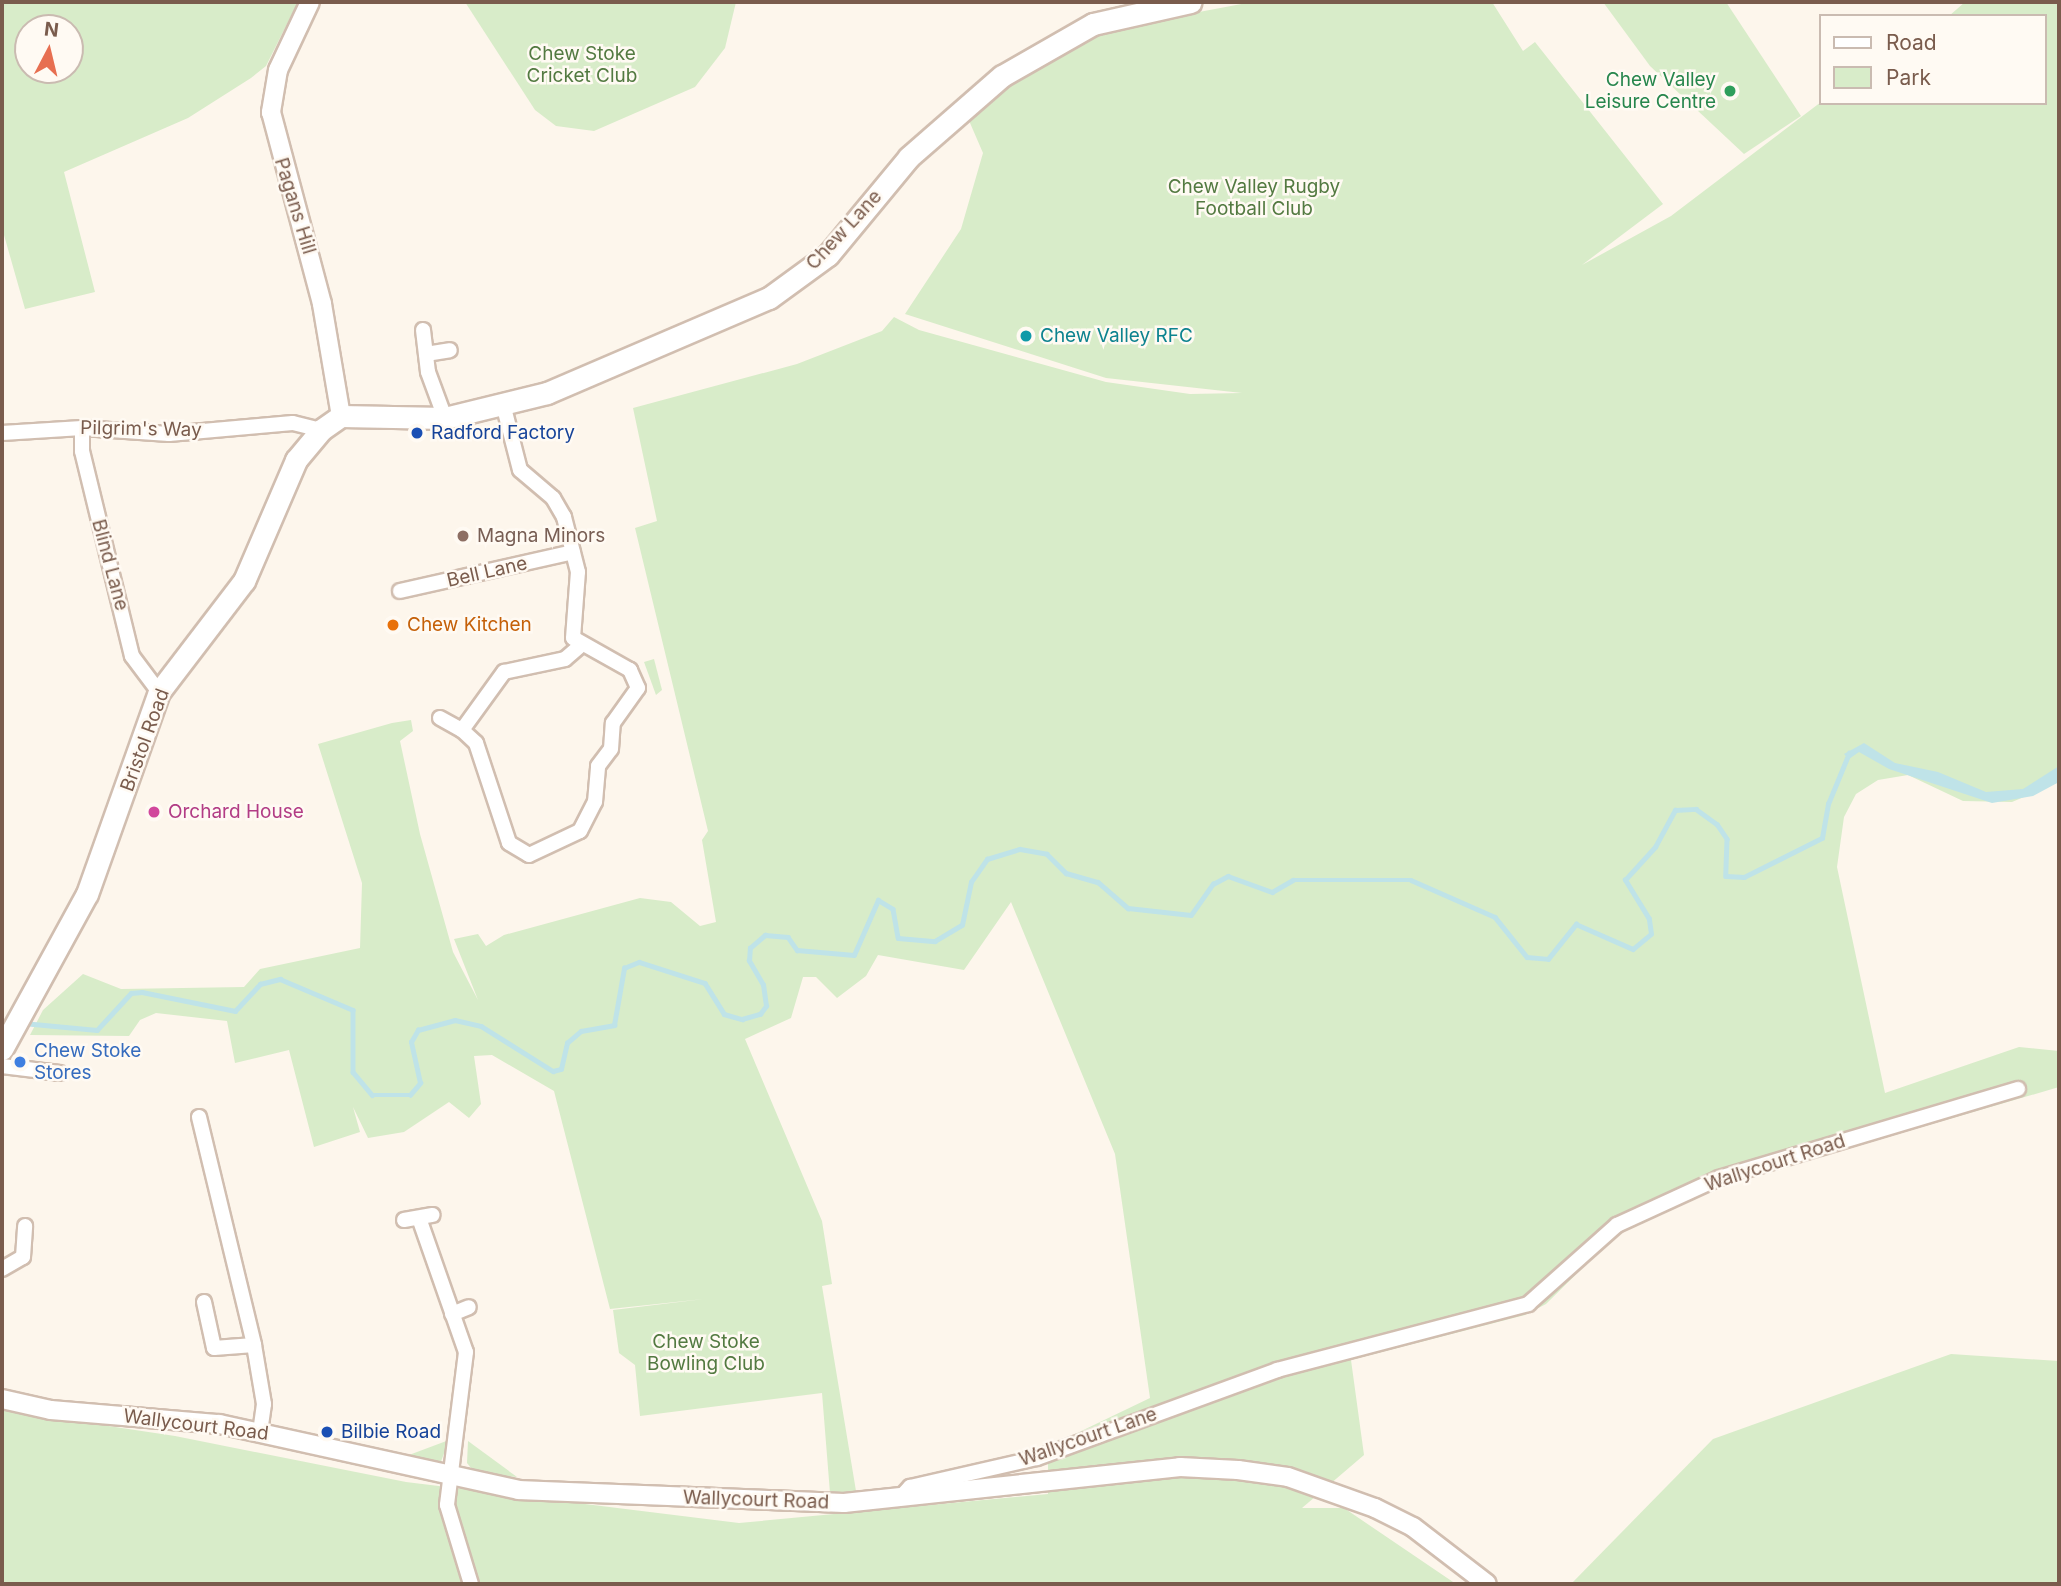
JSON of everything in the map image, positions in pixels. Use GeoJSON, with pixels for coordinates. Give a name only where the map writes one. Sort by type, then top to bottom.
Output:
{"type":"FeatureCollection","features":[{"type":"Feature","properties":{"kind":"main road","name":"Chew Lane"},"geometry":{"type":"LineString","coordinates":[[341,416],[445,418],[503,404],[587,380],[769,298],[828,255],[909,157],[1005,73],[1093,24],[1191,2]]}},
{"type":"Feature","properties":{"kind":"main road","name":"Bristol Road"},"geometry":{"type":"LineString","coordinates":[[13,1031],[87,894],[159,692],[244,581],[296,460],[321,430],[341,416]]}},
{"type":"Feature","properties":{"kind":"street","name":"Pagans Hill"},"geometry":{"type":"LineString","coordinates":[[310,2],[278,70],[271,112],[325,314],[341,416]]}},
{"type":"Feature","properties":{"kind":"street"},"geometry":{"type":"LineString","coordinates":[[423,330],[426,354],[445,418]]}},
{"type":"Feature","properties":{"kind":"street"},"geometry":{"type":"LineString","coordinates":[[426,354],[450,350]]}},
{"type":"Feature","properties":{"kind":"street"},"geometry":{"type":"LineString","coordinates":[[440,718],[462,730],[476,743],[490,798],[517,851],[529,855],[572,839],[595,802],[613,723],[638,688],[630,670],[579,647],[573,638],[578,572],[573,552],[553,498],[520,471],[503,404]]}},
{"type":"Feature","properties":{"kind":"street","name":"Pilgrim's Way"},"geometry":{"type":"LineString","coordinates":[[2,433],[82,428],[169,434],[293,423],[321,430]]}},
{"type":"Feature","properties":{"kind":"street","name":"Blind Lane"},"geometry":{"type":"LineString","coordinates":[[82,428],[82,451],[132,656],[159,692]]}},
{"type":"Feature","properties":{"kind":"street","name":"Bell Lane"},"geometry":{"type":"LineString","coordinates":[[400,591],[573,552]]}},
{"type":"Feature","properties":{"kind":"street"},"geometry":{"type":"LineString","coordinates":[[462,730],[504,672],[565,659],[579,647]]}},
{"type":"Feature","properties":{"kind":"street"},"geometry":{"type":"LineString","coordinates":[[2,1066],[60,1073]]}},
{"type":"Feature","properties":{"kind":"street","name":"Wallycourt Road"},"geometry":{"type":"LineString","coordinates":[[1277,1370],[1528,1304],[1617,1225],[1719,1178],[2018,1089]]}},
{"type":"Feature","properties":{"kind":"street"},"geometry":{"type":"LineString","coordinates":[[199,1117],[254,1345],[264,1404],[260,1431]]}},
{"type":"Feature","properties":{"kind":"street"},"geometry":{"type":"LineString","coordinates":[[419,1218],[468,1366],[447,1504],[471,1584]]}},
{"type":"Feature","properties":{"kind":"street"},"geometry":{"type":"LineString","coordinates":[[2,1269],[23,1257],[24,1226]]}},
{"type":"Feature","properties":{"kind":"street"},"geometry":{"type":"LineString","coordinates":[[204,1302],[214,1348],[254,1345]]}},
{"type":"Feature","properties":{"kind":"street"},"geometry":{"type":"LineString","coordinates":[[452,1314],[469,1307]]}},
{"type":"Feature","properties":{"kind":"street","name":"Wallycourt Lane"},"geometry":{"type":"LineString","coordinates":[[900,1498],[910,1487],[1037,1458],[1277,1370]]}},
{"type":"Feature","properties":{"kind":"street","name":"Wallycourt Road"},"geometry":{"type":"LineString","coordinates":[[2,1399],[260,1431],[518,1490],[811,1503],[900,1498],[1180,1467],[1238,1469],[1288,1477],[1375,1508],[1412,1527],[1487,1584]]}},
{"type":"Feature","properties":{"kind":"green space"},"geometry":{"type":"Polygon","coordinates":[[[2,2],[298,2],[266,66],[251,78],[188,118],[64,172],[95,292],[25,309],[2,228],[2,2]]]}},
{"type":"Feature","properties":{"kind":"green space","name":"Chew Stoke Cricket Club"},"geometry":{"type":"Polygon","coordinates":[[[465,2],[736,2],[725,48],[695,87],[594,131],[556,126],[535,110],[465,2]]]}},
{"type":"Feature","properties":{"kind":"green space"},"geometry":{"type":"Polygon","coordinates":[[[1252,2],[1492,2],[1523,51],[1535,42],[1663,204],[1582,265],[1671,216],[1820,103],[1820,105],[2047,105],[2047,14],[1951,14],[1965,2],[2059,2],[2059,782],[2012,802],[1963,801],[1908,775],[1878,780],[1856,794],[1844,817],[1837,867],[1885,1093],[2019,1047],[2059,1051],[2059,1087],[1723,1185],[1621,1230],[1546,1304],[1525,1315],[1351,1360],[1364,1455],[1302,1508],[1344,1508],[1456,1584],[2,1584],[2,1410],[175,1436],[406,1482],[739,1523],[1048,1494],[1048,1447],[1150,1398],[1115,1154],[1011,902],[964,970],[878,955],[866,976],[837,998],[816,977],[803,977],[791,1018],[745,1039],[822,1221],[832,1284],[822,1286],[856,1491],[830,1493],[822,1393],[640,1416],[635,1365],[619,1353],[613,1310],[704,1299],[610,1309],[554,1091],[492,1055],[474,1056],[481,1104],[469,1118],[449,1102],[404,1132],[368,1138],[353,1107],[360,1132],[314,1147],[289,1050],[235,1063],[227,1021],[156,1013],[140,1020],[129,1036],[30,1035],[43,1010],[83,974],[121,989],[244,987],[260,969],[360,948],[362,883],[318,744],[392,723],[411,720],[413,731],[400,741],[420,834],[453,952],[478,1000],[454,939],[478,934],[486,946],[504,935],[640,898],[671,902],[700,926],[716,922],[702,840],[708,831],[635,528],[657,521],[633,408],[797,364],[882,331],[894,317],[919,330],[1106,382],[1190,394],[1242,393],[1106,378],[905,314],[961,229],[983,153],[967,116],[1005,73],[1125,26],[1252,2]]]}},
{"type":"Feature","properties":{"kind":"green space","name":"Chew Valley Leisure Centre"},"geometry":{"type":"Polygon","coordinates":[[[1603,2],[1726,2],[1801,116],[1744,154],[1650,66],[1603,2]]]}},
{"type":"Feature","properties":{"kind":"green space"},"geometry":{"type":"Polygon","coordinates":[[[654,659],[662,690],[656,695],[644,662],[654,659]]]}},
{"type":"Feature","properties":{"kind":"green space"},"geometry":{"type":"Polygon","coordinates":[[[1951,1354],[2059,1361],[2059,1584],[1571,1584],[1713,1439],[1951,1354]]]}},
{"type":"Feature","properties":{"kind":"green space"},"geometry":{"type":"Polygon","coordinates":[[[449,1440],[439,1467],[401,1458],[449,1440]]]}},
{"type":"Feature","properties":{"kind":"green space"},"geometry":{"type":"Polygon","coordinates":[[[468,1441],[517,1477],[475,1473],[467,1463],[468,1441]]]}},
{"type":"Feature","properties":{"kind":"water"},"geometry":{"type":"Polygon","coordinates":[[[1864,743],[1895,763],[1938,772],[1986,792],[2023,789],[2059,766],[2059,782],[2033,796],[1992,803],[1889,769],[1859,752],[1849,759],[1844,754],[1864,743]]]}},
{"type":"Feature","properties":{"kind":"waterway"},"geometry":{"type":"LineString","coordinates":[[23,1023],[97,1030],[131,993],[142,992],[235,1011],[260,984],[280,979],[353,1010],[353,1072],[372,1095],[410,1095],[420,1083],[411,1042],[418,1030],[455,1020],[481,1026],[553,1071],[561,1069],[567,1043],[581,1031],[614,1025],[624,968],[639,962],[705,983],[724,1014],[742,1019],[760,1014],[766,1006],[763,985],[749,961],[750,948],[765,935],[788,937],[797,950],[854,955],[878,900],[893,909],[898,938],[935,941],[962,925],[971,882],[987,859],[1020,849],[1047,854],[1066,873],[1098,882],[1128,908],[1191,915],[1213,884],[1228,876],[1272,892],[1293,880],[1411,880],[1495,917],[1527,957],[1548,959],[1576,924],[1633,949],[1651,934],[1649,919],[1625,880],[1655,847],[1675,810],[1696,809],[1717,824],[1727,839],[1726,876],[1744,877],[1822,838],[1828,804],[1849,753]]}},
{"type":"Feature","properties":{"kind":"place","name":"Chew Valley Leisure Centre"},"geometry":{"type":"Point","coordinates":[1730,91]}},
{"type":"Feature","properties":{"kind":"place","name":"Chew Valley RFC"},"geometry":{"type":"Point","coordinates":[1026,336]}},
{"type":"Feature","properties":{"kind":"place","name":"Radford Factory"},"geometry":{"type":"Point","coordinates":[417,433]}},
{"type":"Feature","properties":{"kind":"place","name":"Magna Minors"},"geometry":{"type":"Point","coordinates":[463,536]}},
{"type":"Feature","properties":{"kind":"place","name":"Chew Kitchen"},"geometry":{"type":"Point","coordinates":[393,625]}},
{"type":"Feature","properties":{"kind":"place","name":"Orchard House"},"geometry":{"type":"Point","coordinates":[154,812]}},
{"type":"Feature","properties":{"kind":"place","name":"Chew Stoke Stores"},"geometry":{"type":"Point","coordinates":[20,1062]}},
{"type":"Feature","properties":{"kind":"place","name":"Bilbie Road"},"geometry":{"type":"Point","coordinates":[327,1432]}},
{"type":"Feature","properties":{"kind":"park label","name":"Chew Valley Rugby Football Club"},"geometry":{"type":"Point","coordinates":[1254,198]}},
{"type":"Feature","properties":{"kind":"park label","name":"Chew Stoke Bowling Club"},"geometry":{"type":"Point","coordinates":[706,1353]}}]}
